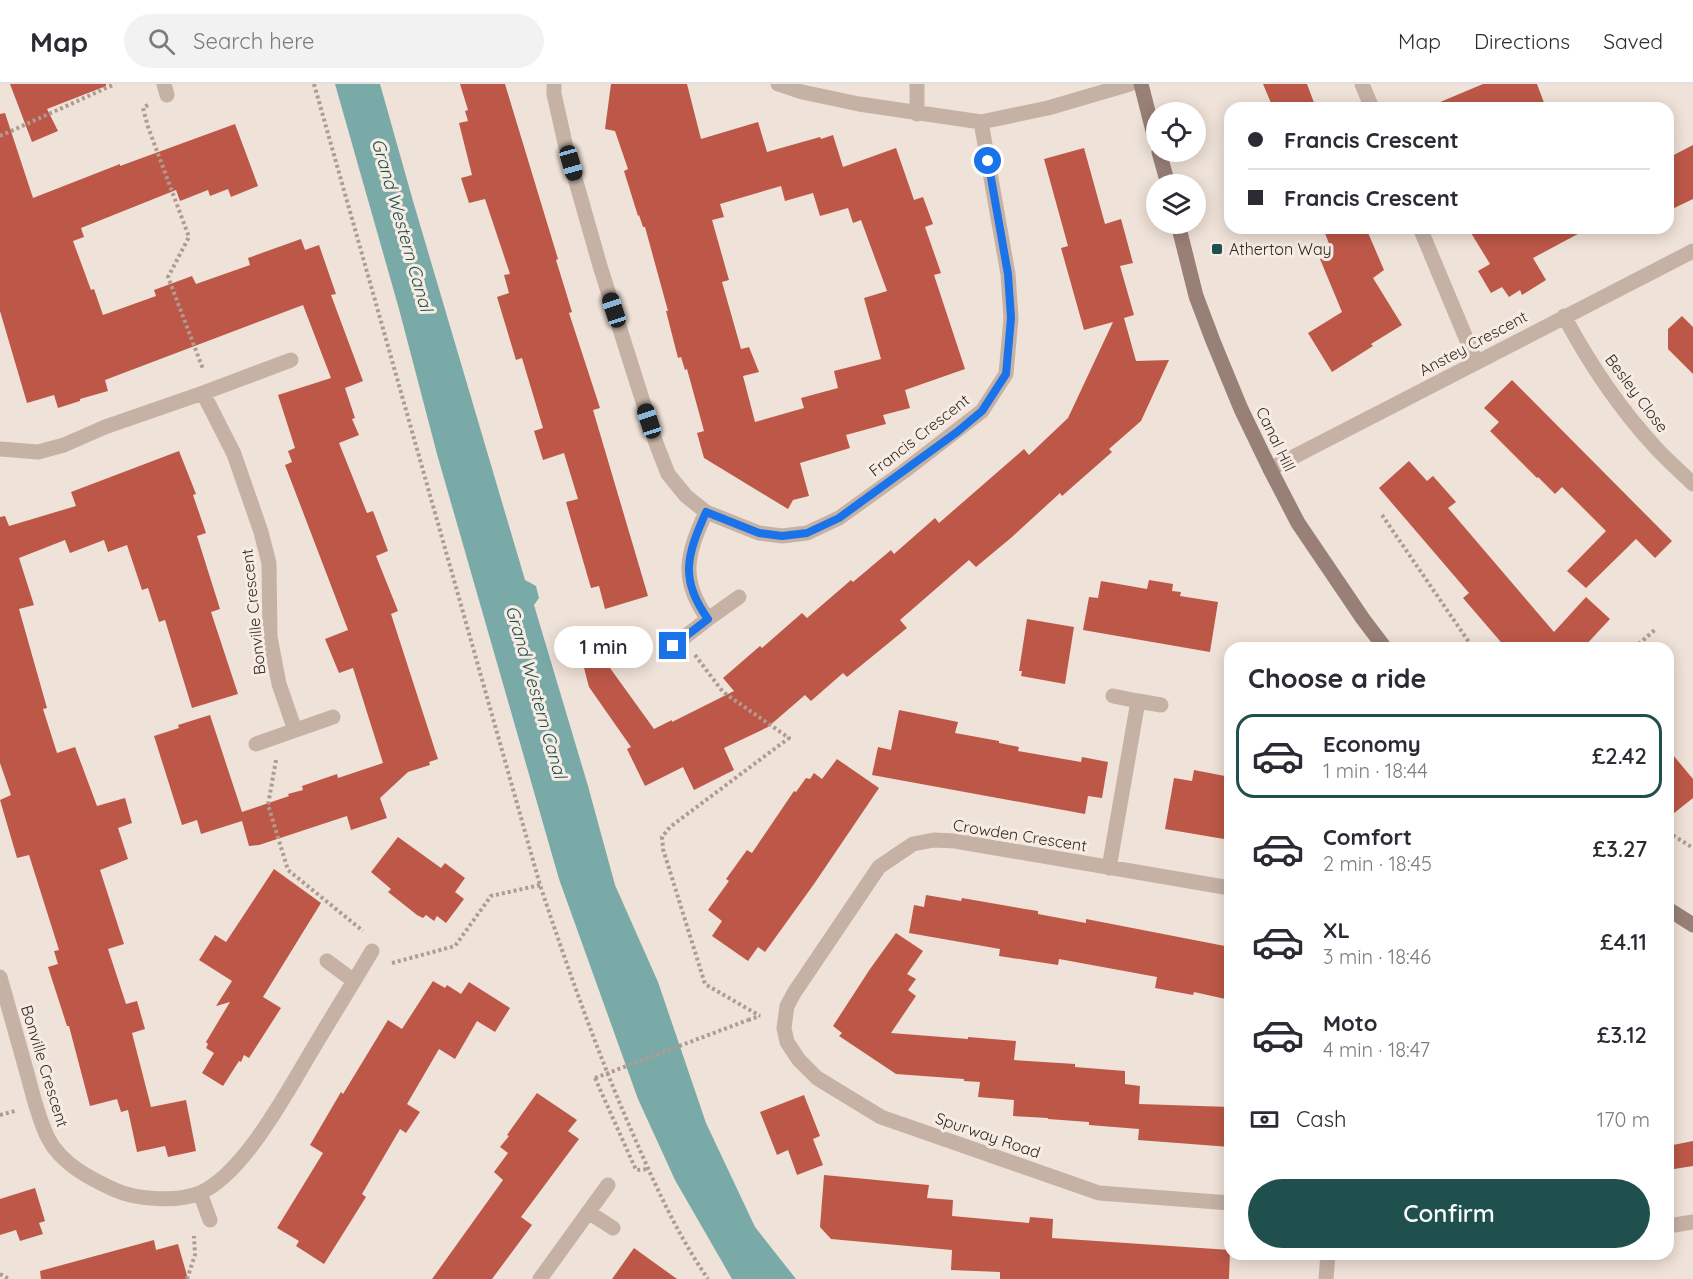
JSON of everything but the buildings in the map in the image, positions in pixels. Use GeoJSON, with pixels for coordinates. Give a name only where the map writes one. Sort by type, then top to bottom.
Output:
{"type":"FeatureCollection","features":[{"type":"Feature","properties":{"kind":"street","name":"Francis Crescent"},"geometry":{"type":"LineString","coordinates":[[554,84],[554,94],[565,143],[600,266],[668,474],[686,496],[706,512],[759,533],[782,536],[807,533],[839,518],[957,432],[982,411],[1006,374],[1011,318],[1008,274],[981,122]]}},
{"type":"Feature","properties":{"kind":"street"},"geometry":{"type":"LineString","coordinates":[[778,84],[802,93],[916,114],[981,122],[1048,108],[1130,84]]}},
{"type":"Feature","properties":{"kind":"street"},"geometry":{"type":"LineString","coordinates":[[916,114],[917,84]]}},
{"type":"Feature","properties":{"kind":"street"},"geometry":{"type":"LineString","coordinates":[[1140,84],[1146,106]]}},
{"type":"Feature","properties":{"kind":"street"},"geometry":{"type":"LineString","coordinates":[[1362,84],[1370,102]]}},
{"type":"Feature","properties":{"kind":"street","name":"Canal Hill"},"geometry":{"type":"LineString","coordinates":[[1180,234],[1196,296],[1213,341],[1241,409],[1270,469],[1298,523],[1380,642]]}},
{"type":"Feature","properties":{"kind":"street"},"geometry":{"type":"LineString","coordinates":[[1423,234],[1476,362]]}},
{"type":"Feature","properties":{"kind":"street","name":"Anstey Crescent"},"geometry":{"type":"LineString","coordinates":[[1270,469],[1693,250]]}},
{"type":"Feature","properties":{"kind":"street","name":"Besley Close"},"geometry":{"type":"LineString","coordinates":[[1564,316],[1592,364],[1622,408],[1656,448],[1693,484]]}},
{"type":"Feature","properties":{"kind":"street"},"geometry":{"type":"LineString","coordinates":[[0,449],[38,452],[64,445],[114,424],[291,360]]}},
{"type":"Feature","properties":{"kind":"street","name":"Bonville Crescent"},"geometry":{"type":"LineString","coordinates":[[208,391],[234,454],[261,532],[269,563],[270,637],[288,732]]}},
{"type":"Feature","properties":{"kind":"street"},"geometry":{"type":"LineString","coordinates":[[706,512],[694,538],[688,566],[691,591],[708,619]]}},
{"type":"Feature","properties":{"kind":"street"},"geometry":{"type":"LineString","coordinates":[[678,642],[739,597]]}},
{"type":"Feature","properties":{"kind":"street"},"geometry":{"type":"LineString","coordinates":[[1113,696],[1161,705]]}},
{"type":"Feature","properties":{"kind":"street"},"geometry":{"type":"LineString","coordinates":[[1109,867],[1138,701]]}},
{"type":"Feature","properties":{"kind":"street"},"geometry":{"type":"LineString","coordinates":[[256,744],[333,717]]}},
{"type":"Feature","properties":{"kind":"street","name":"Crowden Crescent"},"geometry":{"type":"LineString","coordinates":[[785,1017],[787,1006],[794,993],[879,867],[913,844],[934,840],[956,841],[1224,887]]}},
{"type":"Feature","properties":{"kind":"street"},"geometry":{"type":"LineString","coordinates":[[1674,913],[1693,925]]}},
{"type":"Feature","properties":{"kind":"street","name":"Bonville Crescent"},"geometry":{"type":"LineString","coordinates":[[0,977],[37,1110],[49,1140],[67,1161],[91,1179],[120,1192],[152,1198],[177,1199],[200,1192],[229,1170],[250,1149],[372,951]]}},
{"type":"Feature","properties":{"kind":"street"},"geometry":{"type":"LineString","coordinates":[[327,961],[354,981]]}},
{"type":"Feature","properties":{"kind":"street","name":"Spurway Road"},"geometry":{"type":"LineString","coordinates":[[785,1017],[787,1042],[799,1060],[817,1078],[881,1117],[1099,1193],[1224,1203]]}},
{"type":"Feature","properties":{"kind":"street"},"geometry":{"type":"LineString","coordinates":[[540,1279],[608,1185]]}},
{"type":"Feature","properties":{"kind":"street"},"geometry":{"type":"LineString","coordinates":[[200,1192],[210,1220]]}},
{"type":"Feature","properties":{"kind":"street"},"geometry":{"type":"LineString","coordinates":[[588,1212],[613,1228]]}},
{"type":"Feature","properties":{"kind":"street"},"geometry":{"type":"LineString","coordinates":[[1674,1225],[1693,1222]]}},
{"type":"Feature","properties":{"kind":"street"},"geometry":{"type":"LineString","coordinates":[[1326,1279],[1328,1260]]}},
{"type":"Feature","properties":{"kind":"path"},"geometry":{"type":"LineString","coordinates":[[0,136],[115,84]]}},
{"type":"Feature","properties":{"kind":"path"},"geometry":{"type":"LineString","coordinates":[[314,84],[540,885],[570,977],[603,1064],[648,1168],[688,1250],[708,1279]]}},
{"type":"Feature","properties":{"kind":"path"},"geometry":{"type":"LineString","coordinates":[[165,90],[143,108],[189,237],[168,276],[208,391]]}},
{"type":"Feature","properties":{"kind":"path"},"geometry":{"type":"LineString","coordinates":[[1382,515],[1469,642]]}},
{"type":"Feature","properties":{"kind":"path"},"geometry":{"type":"LineString","coordinates":[[1641,642],[1656,629]]}},
{"type":"Feature","properties":{"kind":"path"},"geometry":{"type":"LineString","coordinates":[[678,642],[723,692],[789,738],[670,827],[662,837],[663,849],[705,984],[760,1016]]}},
{"type":"Feature","properties":{"kind":"path"},"geometry":{"type":"LineString","coordinates":[[288,732],[268,805],[288,870],[362,928],[372,951],[387,964],[455,946],[491,896],[540,885]]}},
{"type":"Feature","properties":{"kind":"path"},"geometry":{"type":"LineString","coordinates":[[1674,836],[1693,848]]}},
{"type":"Feature","properties":{"kind":"path"},"geometry":{"type":"LineString","coordinates":[[648,1168],[636,1170],[595,1078],[748,1020]]}},
{"type":"Feature","properties":{"kind":"path"},"geometry":{"type":"LineString","coordinates":[[187,1279],[195,1255],[194,1234],[210,1220]]}},
{"type":"Feature","properties":{"kind":"path"},"geometry":{"type":"LineString","coordinates":[[0,1274],[9,1279]]}},
{"type":"Feature","properties":{"kind":"water","name":"Grand Western Canal"},"geometry":{"type":"Polygon","coordinates":[[[335,84],[380,84],[525,580],[536,586],[539,598],[534,605],[615,885],[658,982],[706,1123],[755,1227],[796,1279],[732,1279],[675,1180],[638,1099],[559,879],[437,454],[399,309],[335,84]]]}},
{"type":"Feature","properties":{"kind":"place","name":"Atherton Way"},"geometry":{"type":"Point","coordinates":[1217,249]}},
{"type":"Feature","properties":{"kind":"route"},"geometry":{"type":"LineString","coordinates":[[673,646],[708,619],[691,591],[688,566],[694,538],[706,512],[759,533],[782,536],[807,533],[839,518],[957,432],[982,411],[1006,374],[1010,351],[1011,318],[1008,274],[988,161]]}}]}
